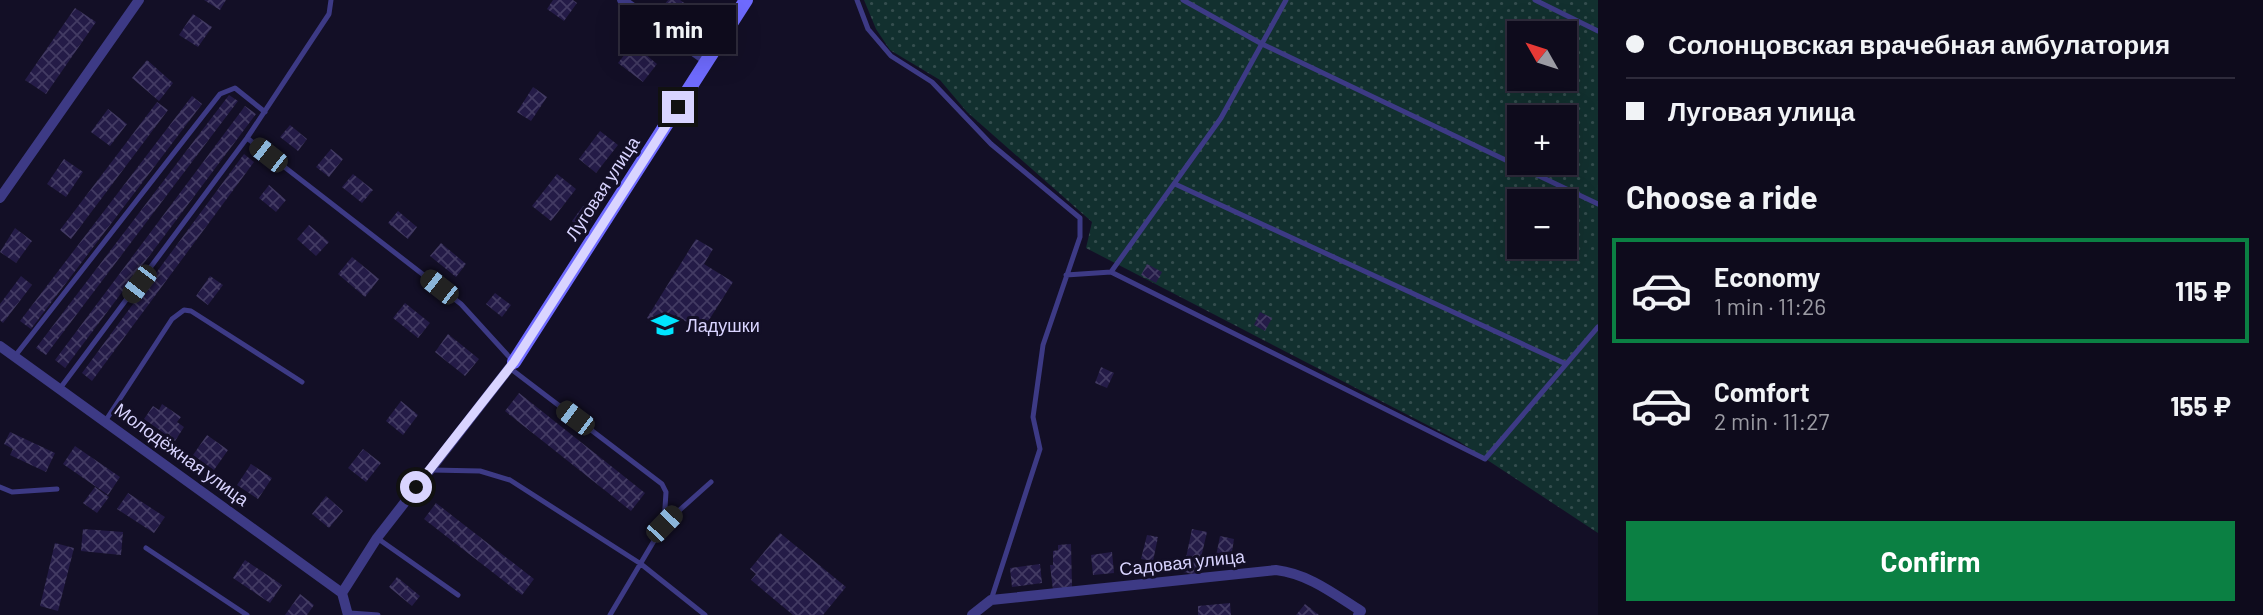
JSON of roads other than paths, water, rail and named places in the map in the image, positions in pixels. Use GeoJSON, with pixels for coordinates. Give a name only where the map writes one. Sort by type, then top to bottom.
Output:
{"type":"FeatureCollection","features":[{"type":"Feature","properties":{"kind":"street"},"geometry":{"type":"LineString","coordinates":[[0,198],[139,0]]}},
{"type":"Feature","properties":{"kind":"street"},"geometry":{"type":"LineString","coordinates":[[622,0],[707,61]]}},
{"type":"Feature","properties":{"kind":"street","name":"Луговая улица"},"geometry":{"type":"LineString","coordinates":[[512,365],[746,0]]}},
{"type":"Feature","properties":{"kind":"street","name":"Молодёжная улица"},"geometry":{"type":"LineString","coordinates":[[0,345],[342,593]]}},
{"type":"Feature","properties":{"kind":"street"},"geometry":{"type":"LineString","coordinates":[[349,614],[342,593],[377,538],[512,365]]}},
{"type":"Feature","properties":{"kind":"street","name":"Садовая улица"},"geometry":{"type":"LineString","coordinates":[[991,600],[1276,570],[1292,572],[1312,580],[1362,614]]}},
{"type":"Feature","properties":{"kind":"street"},"geometry":{"type":"LineString","coordinates":[[972,615],[991,600]]}},
{"type":"Feature","properties":{"kind":"lane"},"geometry":{"type":"LineString","coordinates":[[61,387],[247,138],[329,15],[331,0]]}},
{"type":"Feature","properties":{"kind":"lane"},"geometry":{"type":"LineString","coordinates":[[857,0],[868,29],[891,56],[932,82],[991,144],[1080,218],[1080,237],[1043,345],[1033,417],[1040,449],[991,600]]}},
{"type":"Feature","properties":{"kind":"lane"},"geometry":{"type":"LineString","coordinates":[[1183,0],[1262,44],[1598,204]]}},
{"type":"Feature","properties":{"kind":"lane"},"geometry":{"type":"LineString","coordinates":[[1111,272],[1221,118],[1286,0]]}},
{"type":"Feature","properties":{"kind":"lane"},"geometry":{"type":"LineString","coordinates":[[1535,0],[1598,31]]}},
{"type":"Feature","properties":{"kind":"lane"},"geometry":{"type":"LineString","coordinates":[[15,356],[220,94],[235,88],[265,112]]}},
{"type":"Feature","properties":{"kind":"lane"},"geometry":{"type":"LineString","coordinates":[[247,138],[461,303],[512,365],[662,484],[666,492],[664,524]]}},
{"type":"Feature","properties":{"kind":"lane"},"geometry":{"type":"LineString","coordinates":[[1175,184],[1566,364]]}},
{"type":"Feature","properties":{"kind":"lane"},"geometry":{"type":"LineString","coordinates":[[1066,275],[1111,272],[1485,459],[1598,327]]}},
{"type":"Feature","properties":{"kind":"lane"},"geometry":{"type":"LineString","coordinates":[[106,420],[172,318],[184,310],[191,311],[302,382]]}},
{"type":"Feature","properties":{"kind":"lane"},"geometry":{"type":"LineString","coordinates":[[429,469],[480,471],[510,480],[641,564],[705,615]]}},
{"type":"Feature","properties":{"kind":"lane"},"geometry":{"type":"LineString","coordinates":[[610,615],[664,524],[711,482]]}},
{"type":"Feature","properties":{"kind":"lane"},"geometry":{"type":"LineString","coordinates":[[0,487],[12,492],[57,489]]}},
{"type":"Feature","properties":{"kind":"lane"},"geometry":{"type":"LineString","coordinates":[[377,538],[458,595]]}},
{"type":"Feature","properties":{"kind":"lane"},"geometry":{"type":"LineString","coordinates":[[146,548],[247,615]]}},
{"type":"Feature","properties":{"kind":"lane"},"geometry":{"type":"LineString","coordinates":[[349,614],[378,615]]}},
{"type":"Feature","properties":{"kind":"place","name":"Ладушки"},"geometry":{"type":"Point","coordinates":[665,325]}}]}
